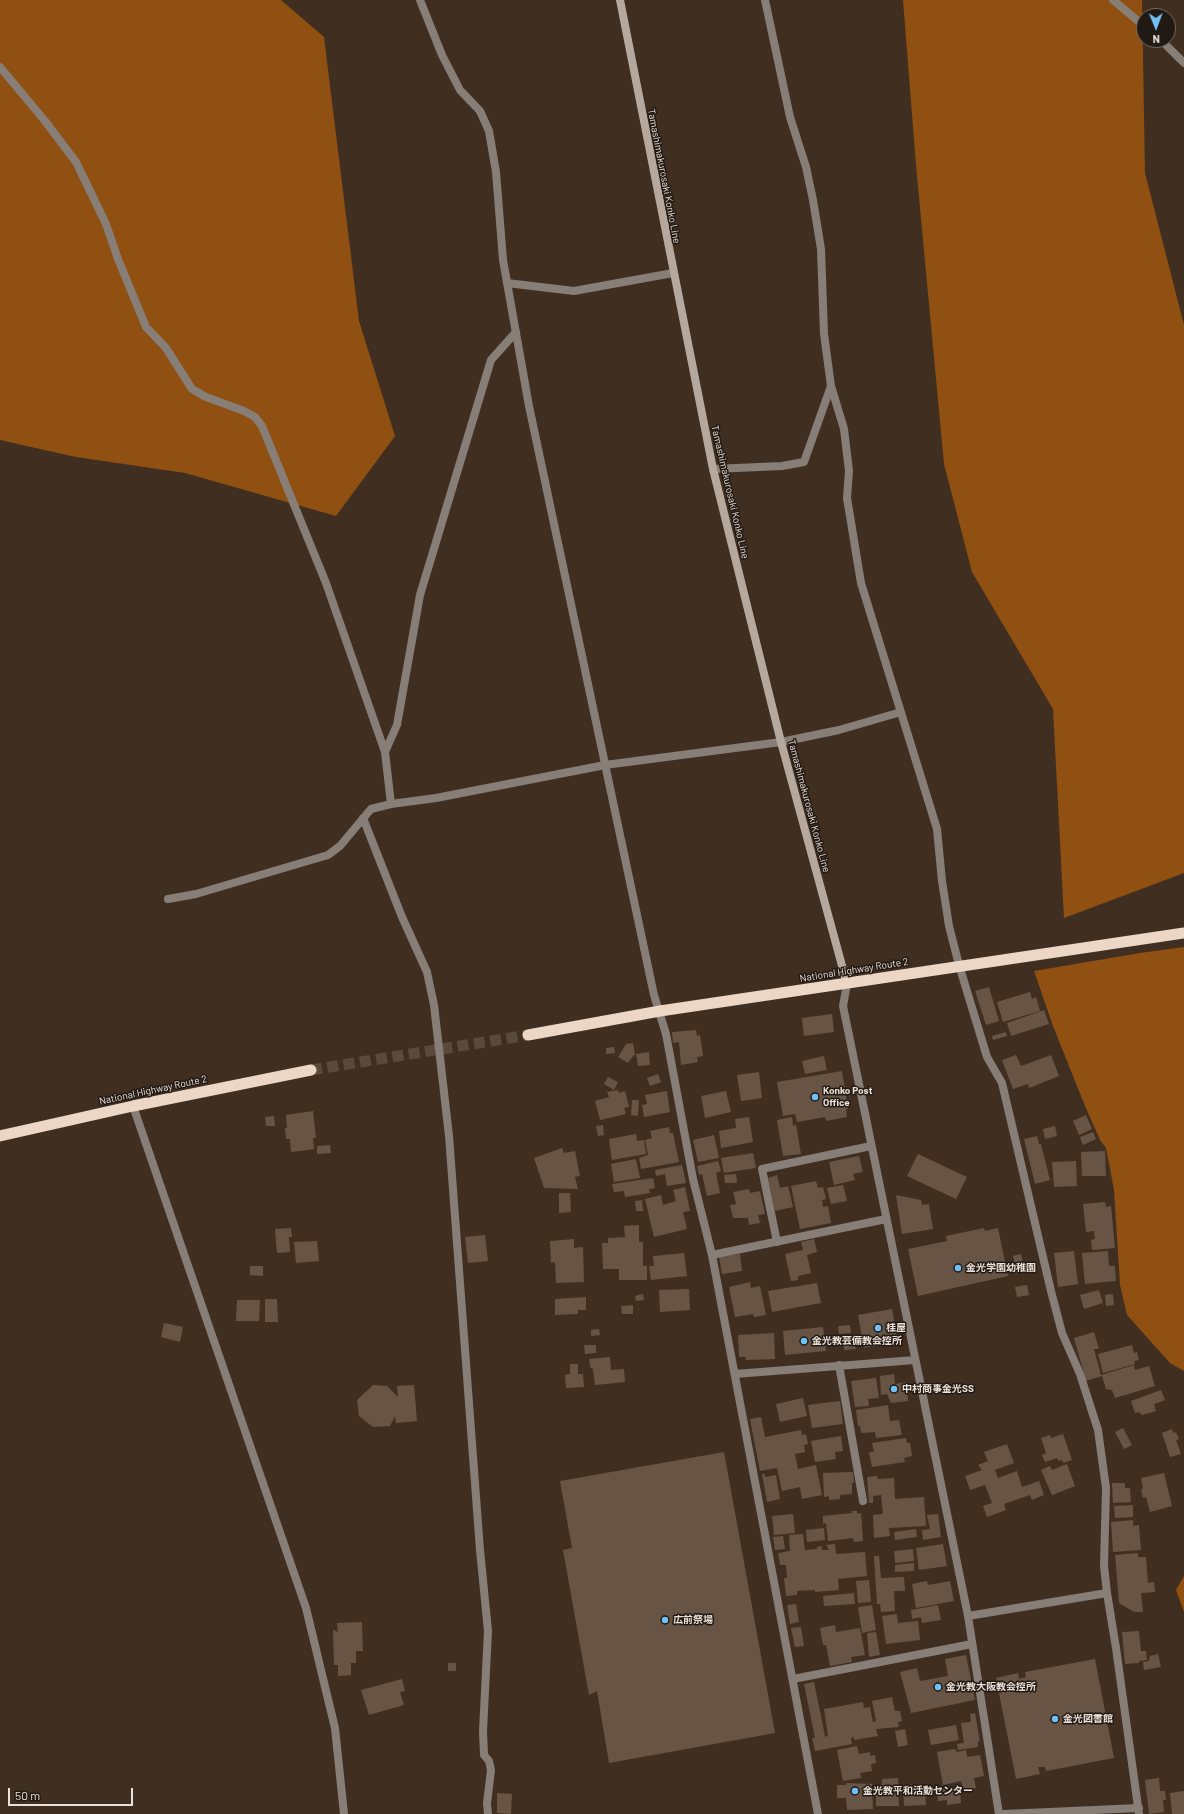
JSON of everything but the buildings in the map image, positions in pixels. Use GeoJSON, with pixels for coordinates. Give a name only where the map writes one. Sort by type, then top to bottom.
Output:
{"type":"FeatureCollection","features":[{"type":"Feature","properties":{"kind":"highway","name":"National Highway Route 2"},"geometry":{"type":"LineString","coordinates":[[528,1036],[660,1011],[847,984],[959,965],[1184,933]]}},
{"type":"Feature","properties":{"kind":"highway","name":"National Highway Route 2"},"geometry":{"type":"LineString","coordinates":[[0,1136],[133,1106],[311,1070]]}},
{"type":"Feature","properties":{"kind":"main road","name":"Tamashimakurosaki Konko Line"},"geometry":{"type":"LineString","coordinates":[[620,0],[713,469],[782,742],[847,984]]}},
{"type":"Feature","properties":{"kind":"street"},"geometry":{"type":"LineString","coordinates":[[420,0],[442,55],[460,90],[480,111],[490,131],[496,172],[507,283],[528,406],[654,995],[666,1034],[693,1179],[712,1255],[818,1814]]}},
{"type":"Feature","properties":{"kind":"street"},"geometry":{"type":"LineString","coordinates":[[765,0],[790,117],[806,167],[813,200],[821,249],[824,334],[831,386],[844,429],[849,471],[847,498],[861,584],[937,828],[942,881],[948,918],[959,965],[987,1057],[1002,1083],[1062,1333],[1080,1374],[1098,1430],[1106,1488],[1104,1566],[1139,1811],[1004,1814]]}},
{"type":"Feature","properties":{"kind":"street"},"geometry":{"type":"LineString","coordinates":[[1113,0],[1136,19]]}},
{"type":"Feature","properties":{"kind":"street"},"geometry":{"type":"LineString","coordinates":[[1169,48],[1184,63]]}},
{"type":"Feature","properties":{"kind":"street"},"geometry":{"type":"LineString","coordinates":[[0,67],[45,121],[76,162],[106,224],[118,259],[146,327],[166,348],[192,389],[206,397],[244,411],[255,417],[262,426],[326,583],[385,752],[391,804]]}},
{"type":"Feature","properties":{"kind":"street"},"geometry":{"type":"LineString","coordinates":[[507,283],[574,291],[673,273]]}},
{"type":"Feature","properties":{"kind":"street"},"geometry":{"type":"LineString","coordinates":[[385,752],[397,725],[420,595],[491,360],[516,332]]}},
{"type":"Feature","properties":{"kind":"street"},"geometry":{"type":"LineString","coordinates":[[713,469],[782,466],[804,462],[831,386]]}},
{"type":"Feature","properties":{"kind":"street"},"geometry":{"type":"LineString","coordinates":[[168,899],[196,894],[328,855],[340,846],[371,809],[391,804],[444,797],[605,765],[782,742],[839,730],[901,712]]}},
{"type":"Feature","properties":{"kind":"street"},"geometry":{"type":"LineString","coordinates":[[363,818],[402,917],[427,972],[434,1005],[449,1136],[480,1550],[488,1631],[482,1731],[484,1755],[490,1761],[487,1803],[488,1814]]}},
{"type":"Feature","properties":{"kind":"street"},"geometry":{"type":"LineString","coordinates":[[847,984],[844,1006],[871,1146],[968,1616],[999,1814]]}},
{"type":"Feature","properties":{"kind":"street"},"geometry":{"type":"LineString","coordinates":[[133,1106],[306,1608],[336,1728],[344,1814]]}},
{"type":"Feature","properties":{"kind":"street"},"geometry":{"type":"LineString","coordinates":[[777,1242],[762,1169],[871,1146]]}},
{"type":"Feature","properties":{"kind":"street"},"geometry":{"type":"LineString","coordinates":[[712,1255],[886,1219]]}},
{"type":"Feature","properties":{"kind":"street"},"geometry":{"type":"LineString","coordinates":[[735,1374],[915,1360]]}},
{"type":"Feature","properties":{"kind":"street"},"geometry":{"type":"LineString","coordinates":[[839,1365],[863,1501]]}},
{"type":"Feature","properties":{"kind":"street"},"geometry":{"type":"LineString","coordinates":[[968,1616],[1107,1593]]}},
{"type":"Feature","properties":{"kind":"street"},"geometry":{"type":"LineString","coordinates":[[792,1678],[972,1644]]}},
{"type":"Feature","properties":{"kind":"shaded area"},"geometry":{"type":"Polygon","coordinates":[[[0,0],[281,0],[324,37],[359,321],[395,436],[336,516],[185,473],[76,457],[0,440],[0,0]]]}},
{"type":"Feature","properties":{"kind":"shaded area"},"geometry":{"type":"Polygon","coordinates":[[[903,0],[1142,0],[1142,8],[1136,8],[1136,48],[1143,48],[1145,173],[1184,325],[1184,873],[1064,918],[1053,709],[972,572],[944,464],[916,165],[903,0]]]}},
{"type":"Feature","properties":{"kind":"shaded area"},"geometry":{"type":"Polygon","coordinates":[[[1184,947],[1184,1371],[1170,1363],[1127,1315],[1120,1285],[1114,1190],[1106,1148],[1100,1140],[1085,1106],[1053,1026],[1034,971],[1184,947]]]}},
{"type":"Feature","properties":{"kind":"shaded area"},"geometry":{"type":"Polygon","coordinates":[[[1184,1576],[1184,1612],[1176,1590],[1184,1576]]]}},
{"type":"Feature","properties":{"kind":"tunnel"},"geometry":{"type":"LineString","coordinates":[[311,1070],[528,1035]]}},
{"type":"Feature","properties":{"kind":"place","name":"Konko Post Office"},"geometry":{"type":"Point","coordinates":[815,1097]}},
{"type":"Feature","properties":{"kind":"place","name":"金光学園幼稚園"},"geometry":{"type":"Point","coordinates":[958,1268]}},
{"type":"Feature","properties":{"kind":"place","name":"桂屋"},"geometry":{"type":"Point","coordinates":[878,1328]}},
{"type":"Feature","properties":{"kind":"place","name":"金光教芸備教会控所"},"geometry":{"type":"Point","coordinates":[804,1341]}},
{"type":"Feature","properties":{"kind":"place","name":"中村商事金光SS"},"geometry":{"type":"Point","coordinates":[894,1389]}},
{"type":"Feature","properties":{"kind":"place","name":"広前祭場"},"geometry":{"type":"Point","coordinates":[665,1620]}},
{"type":"Feature","properties":{"kind":"place","name":"金光教大阪教会控所"},"geometry":{"type":"Point","coordinates":[938,1687]}},
{"type":"Feature","properties":{"kind":"place","name":"金光図書館"},"geometry":{"type":"Point","coordinates":[1055,1719]}},
{"type":"Feature","properties":{"kind":"place","name":"金光教平和活動センター"},"geometry":{"type":"Point","coordinates":[855,1791]}}]}
